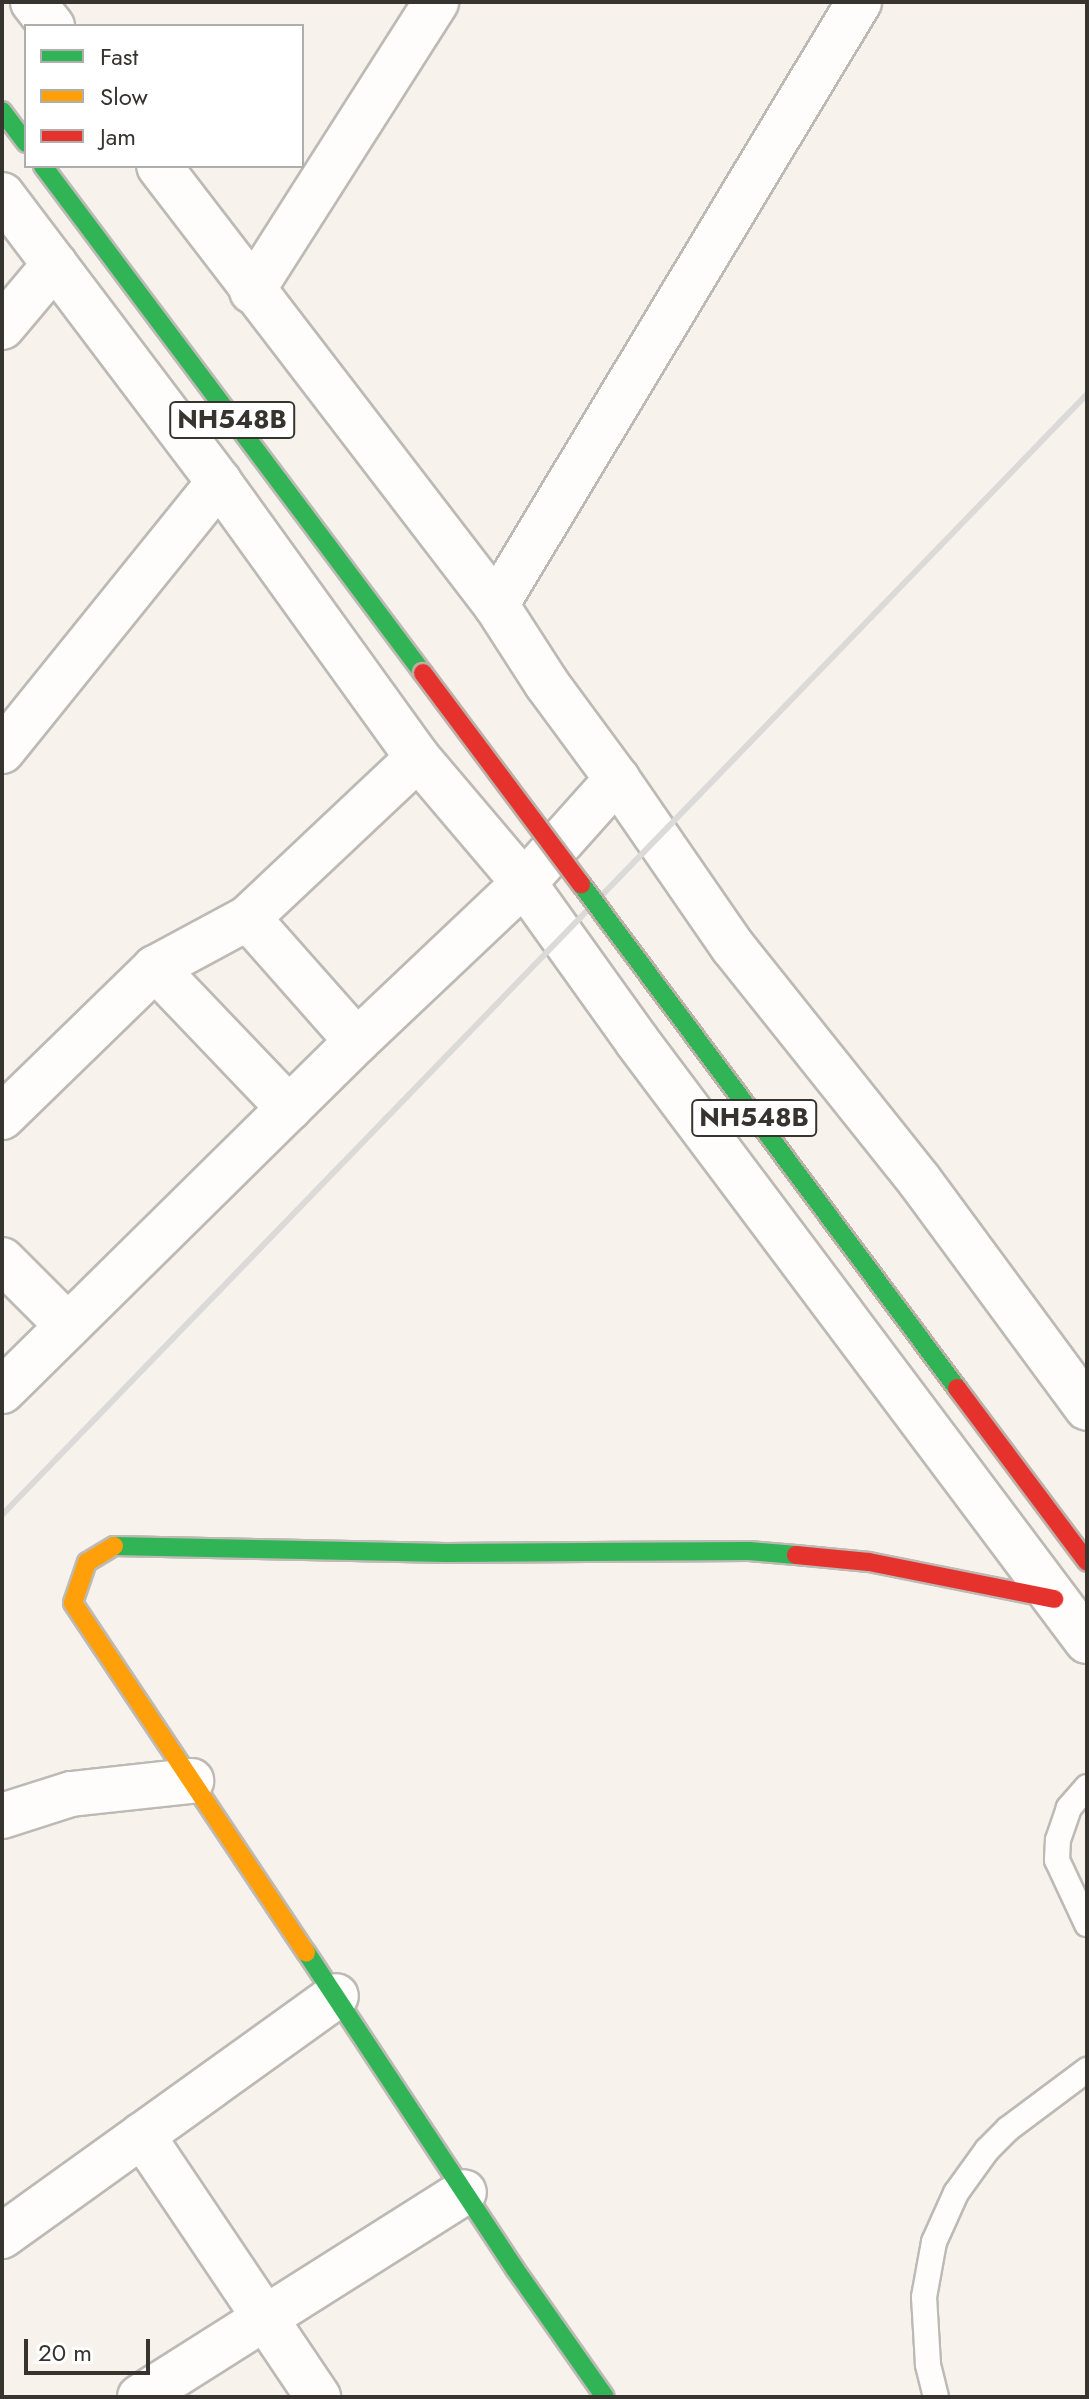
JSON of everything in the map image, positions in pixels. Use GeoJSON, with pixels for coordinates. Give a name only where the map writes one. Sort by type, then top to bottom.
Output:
{"type":"FeatureCollection","features":[{"type":"Feature","properties":{"kind":"main road"},"geometry":{"type":"LineString","coordinates":[[2,111],[24,140]]}},
{"type":"Feature","properties":{"kind":"main road","name":"NH548B"},"geometry":{"type":"LineString","coordinates":[[44,168],[1087,1562]]}},
{"type":"Feature","properties":{"kind":"main road"},"geometry":{"type":"LineString","coordinates":[[605,2397],[464,2192],[73,1603],[87,1562],[112,1546],[446,1553],[749,1551],[869,1562],[1054,1599]]}},
{"type":"Feature","properties":{"kind":"street"},"geometry":{"type":"LineString","coordinates":[[33,2],[50,24]]}},
{"type":"Feature","properties":{"kind":"street"},"geometry":{"type":"LineString","coordinates":[[252,291],[436,2]]}},
{"type":"Feature","properties":{"kind":"street"},"geometry":{"type":"LineString","coordinates":[[496,605],[859,2]]}},
{"type":"Feature","properties":{"kind":"street"},"geometry":{"type":"LineString","coordinates":[[160,168],[496,605],[547,684],[733,947],[919,1180],[1087,1408]]}},
{"type":"Feature","properties":{"kind":"street"},"geometry":{"type":"LineString","coordinates":[[2,195],[219,482],[418,758],[524,883],[647,1054],[1087,1641]]}},
{"type":"Feature","properties":{"kind":"street"},"geometry":{"type":"LineString","coordinates":[[2,327],[55,264]]}},
{"type":"Feature","properties":{"kind":"street"},"geometry":{"type":"LineString","coordinates":[[2,751],[219,482]]}},
{"type":"Feature","properties":{"kind":"street"},"geometry":{"type":"LineString","coordinates":[[2,1117],[155,968],[248,918],[418,758]]}},
{"type":"Feature","properties":{"kind":"street"},"geometry":{"type":"LineString","coordinates":[[2,1391],[357,1041],[524,883],[617,779]]}},
{"type":"Feature","properties":{"kind":"street"},"geometry":{"type":"LineString","coordinates":[[248,918],[357,1041]]}},
{"type":"Feature","properties":{"kind":"street"},"geometry":{"type":"LineString","coordinates":[[155,968],[289,1108]]}},
{"type":"Feature","properties":{"kind":"street"},"geometry":{"type":"LineString","coordinates":[[2,1260],[68,1326]]}},
{"type":"Feature","properties":{"kind":"street"},"geometry":{"type":"LineString","coordinates":[[2,1816],[71,1794],[191,1781]]}},
{"type":"Feature","properties":{"kind":"street"},"geometry":{"type":"LineString","coordinates":[[2,2236],[336,1996]]}},
{"type":"Feature","properties":{"kind":"street"},"geometry":{"type":"LineString","coordinates":[[142,2135],[318,2397]]}},
{"type":"Feature","properties":{"kind":"street"},"geometry":{"type":"LineString","coordinates":[[140,2397],[464,2192]]}},
{"type":"Feature","properties":{"kind":"lane"},"geometry":{"type":"LineString","coordinates":[[1087,1787],[1069,1808],[1058,1840],[1057,1860],[1087,1924]]}},
{"type":"Feature","properties":{"kind":"lane"},"geometry":{"type":"LineString","coordinates":[[936,2397],[928,2364],[924,2297],[934,2242],[956,2193],[987,2150],[1008,2129],[1087,2070]]}},
{"type":"Feature","properties":{"kind":"railway"},"geometry":{"type":"LineString","coordinates":[[2,1515],[1087,394]]}},
{"type":"Feature","properties":{"kind":"traffic: fast"},"geometry":{"type":"LineString","coordinates":[[2,111],[24,140]]}},
{"type":"Feature","properties":{"kind":"traffic: fast"},"geometry":{"type":"LineString","coordinates":[[44,168],[423,673]]}},
{"type":"Feature","properties":{"kind":"traffic: fast"},"geometry":{"type":"LineString","coordinates":[[581,884],[957,1388]]}},
{"type":"Feature","properties":{"kind":"traffic: fast"},"geometry":{"type":"LineString","coordinates":[[114,1546],[446,1553],[749,1551],[796,1555]]}},
{"type":"Feature","properties":{"kind":"traffic: fast"},"geometry":{"type":"LineString","coordinates":[[306,1952],[515,2269],[605,2397]]}},
{"type":"Feature","properties":{"kind":"traffic: slow"},"geometry":{"type":"LineString","coordinates":[[114,1546],[87,1562],[73,1603],[306,1952]]}},
{"type":"Feature","properties":{"kind":"traffic: jam"},"geometry":{"type":"LineString","coordinates":[[423,673],[581,884]]}},
{"type":"Feature","properties":{"kind":"traffic: jam"},"geometry":{"type":"LineString","coordinates":[[957,1388],[1087,1562]]}},
{"type":"Feature","properties":{"kind":"traffic: jam"},"geometry":{"type":"LineString","coordinates":[[796,1555],[869,1562],[1054,1599]]}}]}
